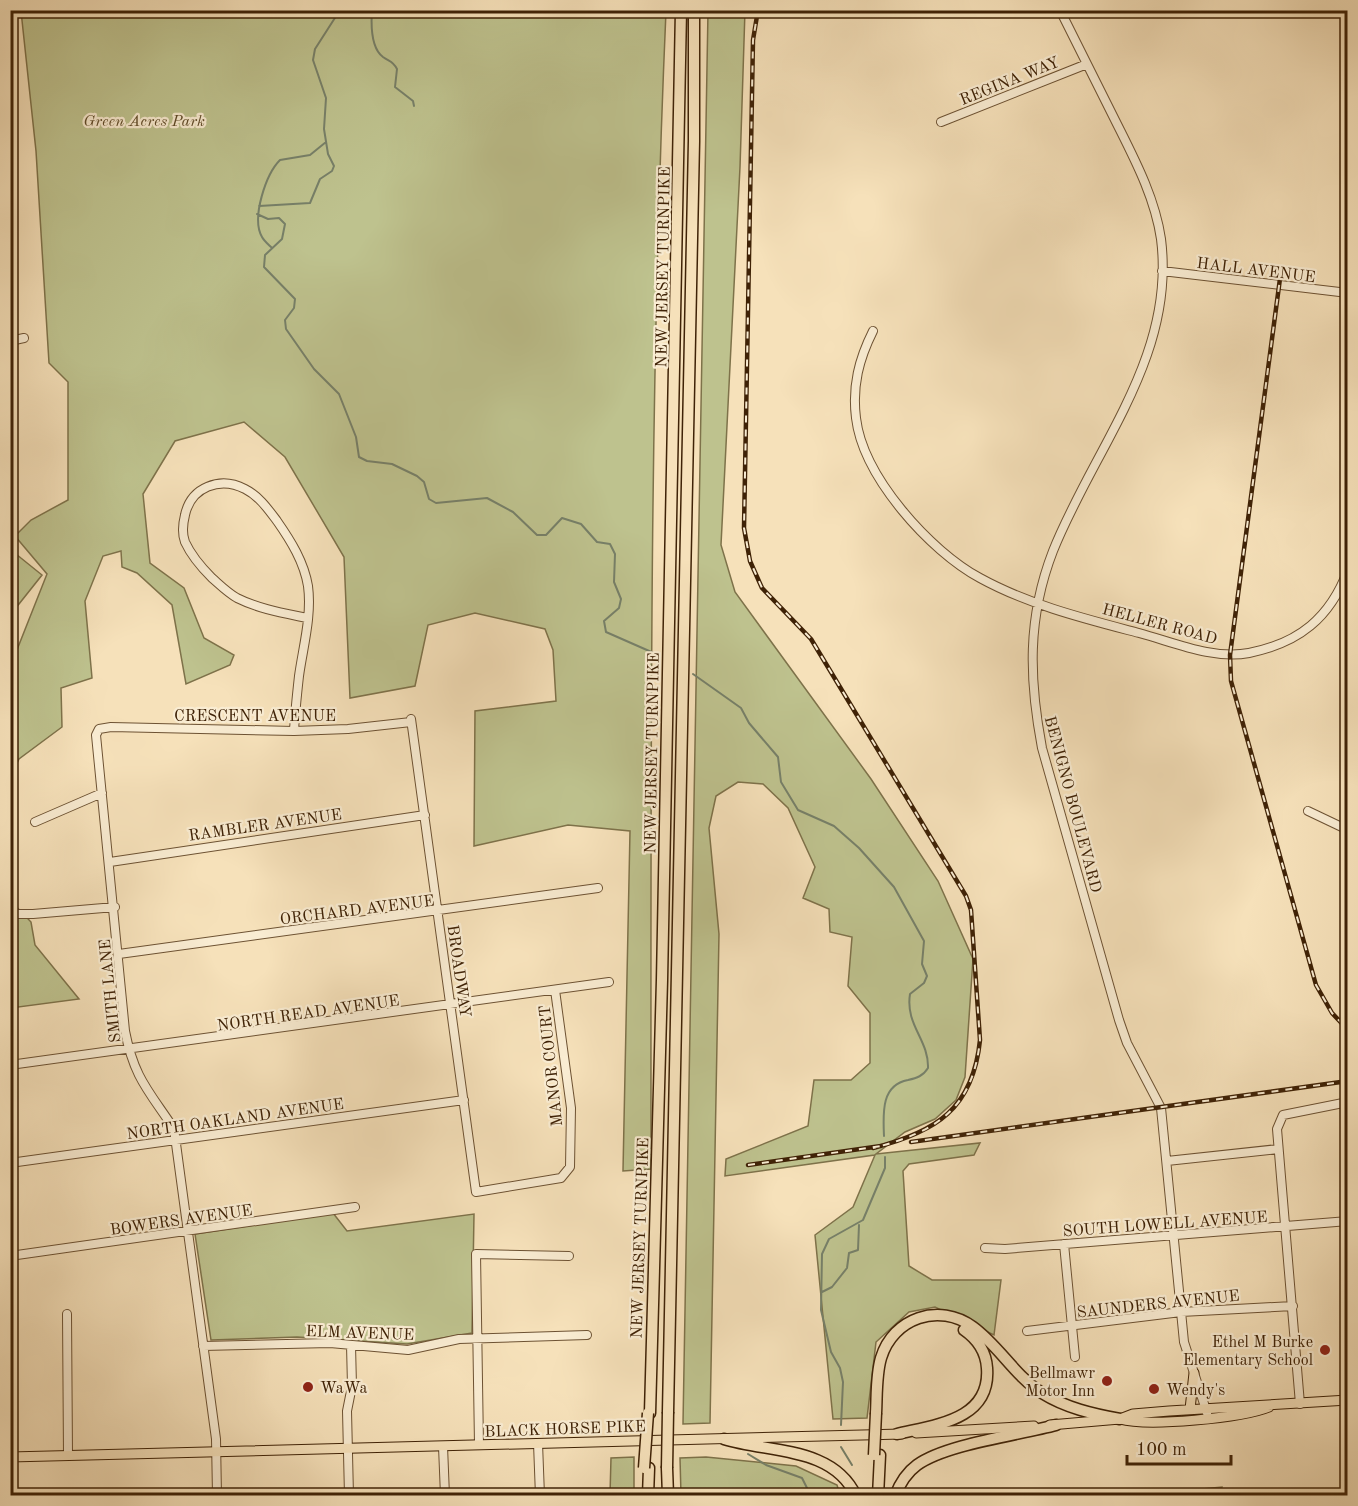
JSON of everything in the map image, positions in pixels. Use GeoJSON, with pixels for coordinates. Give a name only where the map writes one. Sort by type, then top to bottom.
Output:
{"type":"FeatureCollection","features":[{"type":"Feature","properties":{"kind":"highway","name":"NEW JERSEY TURNPIKE"},"geometry":{"type":"LineString","coordinates":[[648,1496],[646,1468],[657,1191],[681,10]]}},
{"type":"Feature","properties":{"kind":"highway","name":"NEW JERSEY TURNPIKE"},"geometry":{"type":"LineString","coordinates":[[668,1496],[694,141],[694,10]]}},
{"type":"Feature","properties":{"kind":"highway"},"geometry":{"type":"LineString","coordinates":[[873,1496],[879,1413],[879,1365],[890,1338],[910,1321],[941,1315],[957,1318],[976,1330],[1043,1394],[1077,1409],[1120,1419]]}},
{"type":"Feature","properties":{"kind":"highway"},"geometry":{"type":"LineString","coordinates":[[879,1413],[887,1360],[893,1346],[909,1330],[928,1322],[947,1322],[966,1331],[978,1342],[985,1356],[987,1380],[983,1394],[973,1408],[951,1421],[897,1434]]}},
{"type":"Feature","properties":{"kind":"highway"},"geometry":{"type":"LineString","coordinates":[[895,1496],[907,1474],[925,1460],[951,1451],[1056,1425]]}},
{"type":"Feature","properties":{"kind":"highway"},"geometry":{"type":"LineString","coordinates":[[724,1439],[820,1461],[840,1473],[856,1496]]}},
{"type":"Feature","properties":{"kind":"highway"},"geometry":{"type":"LineString","coordinates":[[877,1455],[878,1496]]}},
{"type":"Feature","properties":{"kind":"highway"},"geometry":{"type":"LineString","coordinates":[[643,1496],[646,1468]]}},
{"type":"Feature","properties":{"kind":"main road"},"geometry":{"type":"LineString","coordinates":[[1190,1409],[1194,1373]]}},
{"type":"Feature","properties":{"kind":"main road","name":"BLACK HORSE PIKE"},"geometry":{"type":"LineString","coordinates":[[1120,1419],[1134,1423],[1253,1404],[1269,1407],[1347,1400]]}},
{"type":"Feature","properties":{"kind":"main road","name":"BLACK HORSE PIKE"},"geometry":{"type":"LineString","coordinates":[[10,1457],[897,1434],[1056,1425],[1190,1409],[1207,1412]]}},
{"type":"Feature","properties":{"kind":"street","name":"BENIGNO BOULEVARD"},"geometry":{"type":"LineString","coordinates":[[1060,10],[1137,165],[1152,204],[1160,236],[1162,271],[1160,311],[1144,366],[1052,553],[1038,603],[1031,664],[1034,706],[1042,748],[1119,1020],[1161,1108],[1186,1351],[1207,1412]]}},
{"type":"Feature","properties":{"kind":"street","name":"REGINA WAY"},"geometry":{"type":"LineString","coordinates":[[941,122],[1087,63]]}},
{"type":"Feature","properties":{"kind":"street","name":"HALL AVENUE"},"geometry":{"type":"LineString","coordinates":[[1162,271],[1347,293]]}},
{"type":"Feature","properties":{"kind":"street","name":"HELLER ROAD"},"geometry":{"type":"LineString","coordinates":[[873,331],[863,351],[856,375],[856,420],[868,454],[890,496],[932,542],[960,566],[1013,594],[1215,653],[1242,654],[1271,647],[1298,635],[1317,623],[1341,589],[1347,570]]}},
{"type":"Feature","properties":{"kind":"street"},"geometry":{"type":"LineString","coordinates":[[10,340],[24,338]]}},
{"type":"Feature","properties":{"kind":"street"},"geometry":{"type":"LineString","coordinates":[[294,731],[307,618],[308,587],[304,569],[292,543],[268,509],[254,495],[237,486],[222,483],[211,485],[192,498],[184,518],[184,540],[202,568],[235,597],[258,607],[307,618]]}},
{"type":"Feature","properties":{"kind":"street","name":"CRESCENT AVENUE"},"geometry":{"type":"LineString","coordinates":[[99,729],[294,731],[348,729],[411,721]]}},
{"type":"Feature","properties":{"kind":"street","name":"BROADWAY"},"geometry":{"type":"LineString","coordinates":[[411,721],[476,1192]]}},
{"type":"Feature","properties":{"kind":"street","name":"SMITH LANE"},"geometry":{"type":"LineString","coordinates":[[99,729],[96,746],[129,1050],[145,1090],[174,1130],[216,1452],[217,1496]]}},
{"type":"Feature","properties":{"kind":"street"},"geometry":{"type":"LineString","coordinates":[[35,822],[102,793]]}},
{"type":"Feature","properties":{"kind":"street"},"geometry":{"type":"LineString","coordinates":[[1308,811],[1347,830]]}},
{"type":"Feature","properties":{"kind":"street","name":"RAMBLER AVENUE"},"geometry":{"type":"LineString","coordinates":[[110,862],[425,815]]}},
{"type":"Feature","properties":{"kind":"street","name":"ORCHARD AVENUE"},"geometry":{"type":"LineString","coordinates":[[118,954],[439,912],[598,888]]}},
{"type":"Feature","properties":{"kind":"street"},"geometry":{"type":"LineString","coordinates":[[10,914],[115,907]]}},
{"type":"Feature","properties":{"kind":"street","name":"NORTH READ AVENUE"},"geometry":{"type":"LineString","coordinates":[[10,1065],[451,1006],[609,982]]}},
{"type":"Feature","properties":{"kind":"street","name":"MANOR COURT"},"geometry":{"type":"LineString","coordinates":[[476,1192],[561,1178],[570,1167],[571,1108],[555,990]]}},
{"type":"Feature","properties":{"kind":"street","name":"NORTH OAKLAND AVENUE"},"geometry":{"type":"LineString","coordinates":[[10,1163],[464,1100]]}},
{"type":"Feature","properties":{"kind":"street"},"geometry":{"type":"LineString","coordinates":[[1300,1404],[1278,1149],[1279,1121],[1283,1115],[1347,1102]]}},
{"type":"Feature","properties":{"kind":"street"},"geometry":{"type":"LineString","coordinates":[[1167,1161],[1278,1149]]}},
{"type":"Feature","properties":{"kind":"street","name":"BOWERS AVENUE"},"geometry":{"type":"LineString","coordinates":[[10,1256],[188,1233],[354,1208]]}},
{"type":"Feature","properties":{"kind":"street","name":"SOUTH LOWELL AVENUE"},"geometry":{"type":"LineString","coordinates":[[986,1248],[1005,1249],[1347,1221]]}},
{"type":"Feature","properties":{"kind":"street"},"geometry":{"type":"LineString","coordinates":[[1064,1244],[1075,1357]]}},
{"type":"Feature","properties":{"kind":"street"},"geometry":{"type":"LineString","coordinates":[[479,1445],[476,1254],[569,1256]]}},
{"type":"Feature","properties":{"kind":"street","name":"SAUNDERS AVENUE"},"geometry":{"type":"LineString","coordinates":[[1027,1332],[1181,1312],[1293,1306]]}},
{"type":"Feature","properties":{"kind":"street"},"geometry":{"type":"LineString","coordinates":[[66,1314],[68,1455]]}},
{"type":"Feature","properties":{"kind":"street","name":"ELM AVENUE"},"geometry":{"type":"LineString","coordinates":[[203,1346],[351,1345],[408,1350],[476,1338],[587,1335]]}},
{"type":"Feature","properties":{"kind":"street"},"geometry":{"type":"LineString","coordinates":[[349,1496],[347,1411],[352,1386],[351,1345]]}},
{"type":"Feature","properties":{"kind":"street"},"geometry":{"type":"LineString","coordinates":[[538,1443],[540,1496]]}},
{"type":"Feature","properties":{"kind":"street"},"geometry":{"type":"LineString","coordinates":[[443,1446],[445,1496]]}},
{"type":"Feature","properties":{"kind":"green space"},"geometry":{"type":"Polygon","coordinates":[[[745,10],[740,167],[721,545],[735,592],[871,779],[938,881],[973,959],[965,1077],[956,1100],[935,1119],[905,1132],[876,1154],[980,1143],[974,1155],[909,1164],[903,1171],[909,1266],[932,1280],[1001,1280],[994,1335],[935,1307],[909,1312],[876,1342],[867,1418],[833,1419],[815,1235],[853,1207],[875,1155],[725,1176],[726,1159],[808,1126],[814,1080],[851,1080],[870,1063],[870,1013],[848,986],[852,937],[830,932],[829,909],[803,898],[815,867],[788,808],[763,784],[738,782],[716,796],[709,828],[719,934],[710,1423],[683,1424],[708,11],[745,10]]]}},
{"type":"Feature","properties":{"kind":"green space","name":"Green Acres Park"},"geometry":{"type":"Polygon","coordinates":[[[21,11],[666,11],[660,155],[654,445],[651,734],[651,1169],[623,1171],[630,831],[568,825],[474,846],[475,711],[556,701],[553,650],[545,629],[475,613],[428,625],[415,686],[350,698],[344,557],[285,457],[244,422],[175,441],[143,494],[150,563],[184,588],[204,638],[234,655],[230,665],[186,684],[172,605],[137,573],[122,567],[121,551],[103,556],[85,601],[92,678],[61,688],[62,727],[19,759],[11,776],[11,665],[47,574],[15,536],[31,520],[68,500],[68,382],[49,363],[36,151],[21,11]]]}},
{"type":"Feature","properties":{"kind":"green space"},"geometry":{"type":"Polygon","coordinates":[[[11,550],[42,575],[11,614],[11,550]]]}},
{"type":"Feature","properties":{"kind":"green space"},"geometry":{"type":"Polygon","coordinates":[[[10,900],[31,922],[35,945],[79,999],[11,1008],[10,900]]]}},
{"type":"Feature","properties":{"kind":"green space"},"geometry":{"type":"Polygon","coordinates":[[[333,1213],[347,1231],[474,1214],[472,1333],[407,1344],[297,1337],[211,1340],[195,1234],[333,1213]]]}},
{"type":"Feature","properties":{"kind":"green space"},"geometry":{"type":"Polygon","coordinates":[[[634,1457],[634,1495],[610,1495],[611,1458],[634,1457]]]}},
{"type":"Feature","properties":{"kind":"green space"},"geometry":{"type":"Polygon","coordinates":[[[706,1457],[796,1466],[837,1485],[840,1495],[681,1495],[680,1458],[706,1457]]]}},
{"type":"Feature","properties":{"kind":"green space"},"geometry":{"type":"Polygon","coordinates":[[[1222,1487],[1221,1495],[1138,1495],[1222,1487]]]}},
{"type":"Feature","properties":{"kind":"waterway"},"geometry":{"type":"LineString","coordinates":[[259,206],[310,203],[320,179],[332,171],[334,166],[328,154],[324,129],[326,98],[313,60],[315,49],[340,10]]}},
{"type":"Feature","properties":{"kind":"waterway"},"geometry":{"type":"LineString","coordinates":[[372,10],[372,29],[376,48],[383,57],[396,66],[395,87],[413,101],[414,106]]}},
{"type":"Feature","properties":{"kind":"waterway"},"geometry":{"type":"LineString","coordinates":[[272,248],[262,237],[258,219],[259,208],[270,175],[280,160],[310,155],[326,142]]}},
{"type":"Feature","properties":{"kind":"waterway"},"geometry":{"type":"LineString","coordinates":[[257,214],[268,219],[279,218],[285,224],[282,239],[265,255],[264,267],[295,299],[294,308],[285,320],[286,329],[314,369],[339,394],[356,437],[359,457],[367,461],[392,464],[417,476],[424,482],[429,499],[436,503],[487,498],[513,512],[537,535],[546,535],[562,518],[581,524],[597,542],[610,544],[615,554],[614,582],[621,599],[619,608],[604,621],[606,632],[656,654]]}},
{"type":"Feature","properties":{"kind":"waterway"},"geometry":{"type":"LineString","coordinates":[[693,674],[741,708],[749,723],[778,757],[781,782],[798,810],[834,826],[859,848],[894,887],[924,941],[922,964],[927,976],[924,983],[910,994],[909,1005],[925,1049],[928,1068],[919,1076],[899,1083],[888,1094],[884,1109],[884,1136]]}},
{"type":"Feature","properties":{"kind":"waterway"},"geometry":{"type":"LineString","coordinates":[[841,1425],[843,1382],[840,1368],[831,1352],[821,1310],[822,1254],[829,1239],[863,1220],[885,1168],[885,1157]]}},
{"type":"Feature","properties":{"kind":"waterway"},"geometry":{"type":"LineString","coordinates":[[822,1292],[832,1287],[847,1268],[849,1253],[858,1250],[859,1225]]}},
{"type":"Feature","properties":{"kind":"waterway"},"geometry":{"type":"LineString","coordinates":[[841,1447],[852,1465]]}},
{"type":"Feature","properties":{"kind":"waterway"},"geometry":{"type":"LineString","coordinates":[[748,1454],[766,1465],[802,1478],[811,1496]]}},
{"type":"Feature","properties":{"kind":"railway"},"geometry":{"type":"LineString","coordinates":[[758,10],[753,40],[744,528],[750,561],[762,588],[811,639],[966,896],[971,910],[980,1040],[976,1064],[969,1084],[960,1100],[948,1114],[933,1125],[895,1142],[873,1148]]}},
{"type":"Feature","properties":{"kind":"railway"},"geometry":{"type":"LineString","coordinates":[[1281,271],[1230,655],[1231,681],[1316,985],[1332,1013],[1348,1030]]}},
{"type":"Feature","properties":{"kind":"railway"},"geometry":{"type":"LineString","coordinates":[[911,1142],[1348,1081]]}},
{"type":"Feature","properties":{"kind":"railway"},"geometry":{"type":"LineString","coordinates":[[748,1165],[881,1146]]}},
{"type":"Feature","properties":{"kind":"place","name":"Ethel M Burke Elementary School"},"geometry":{"type":"Point","coordinates":[1325,1350]}},
{"type":"Feature","properties":{"kind":"place","name":"Bellmawr Motor Inn"},"geometry":{"type":"Point","coordinates":[1107,1381]}},
{"type":"Feature","properties":{"kind":"place","name":"WaWa"},"geometry":{"type":"Point","coordinates":[308,1387]}},
{"type":"Feature","properties":{"kind":"place","name":"Wendy's"},"geometry":{"type":"Point","coordinates":[1154,1389]}}]}
